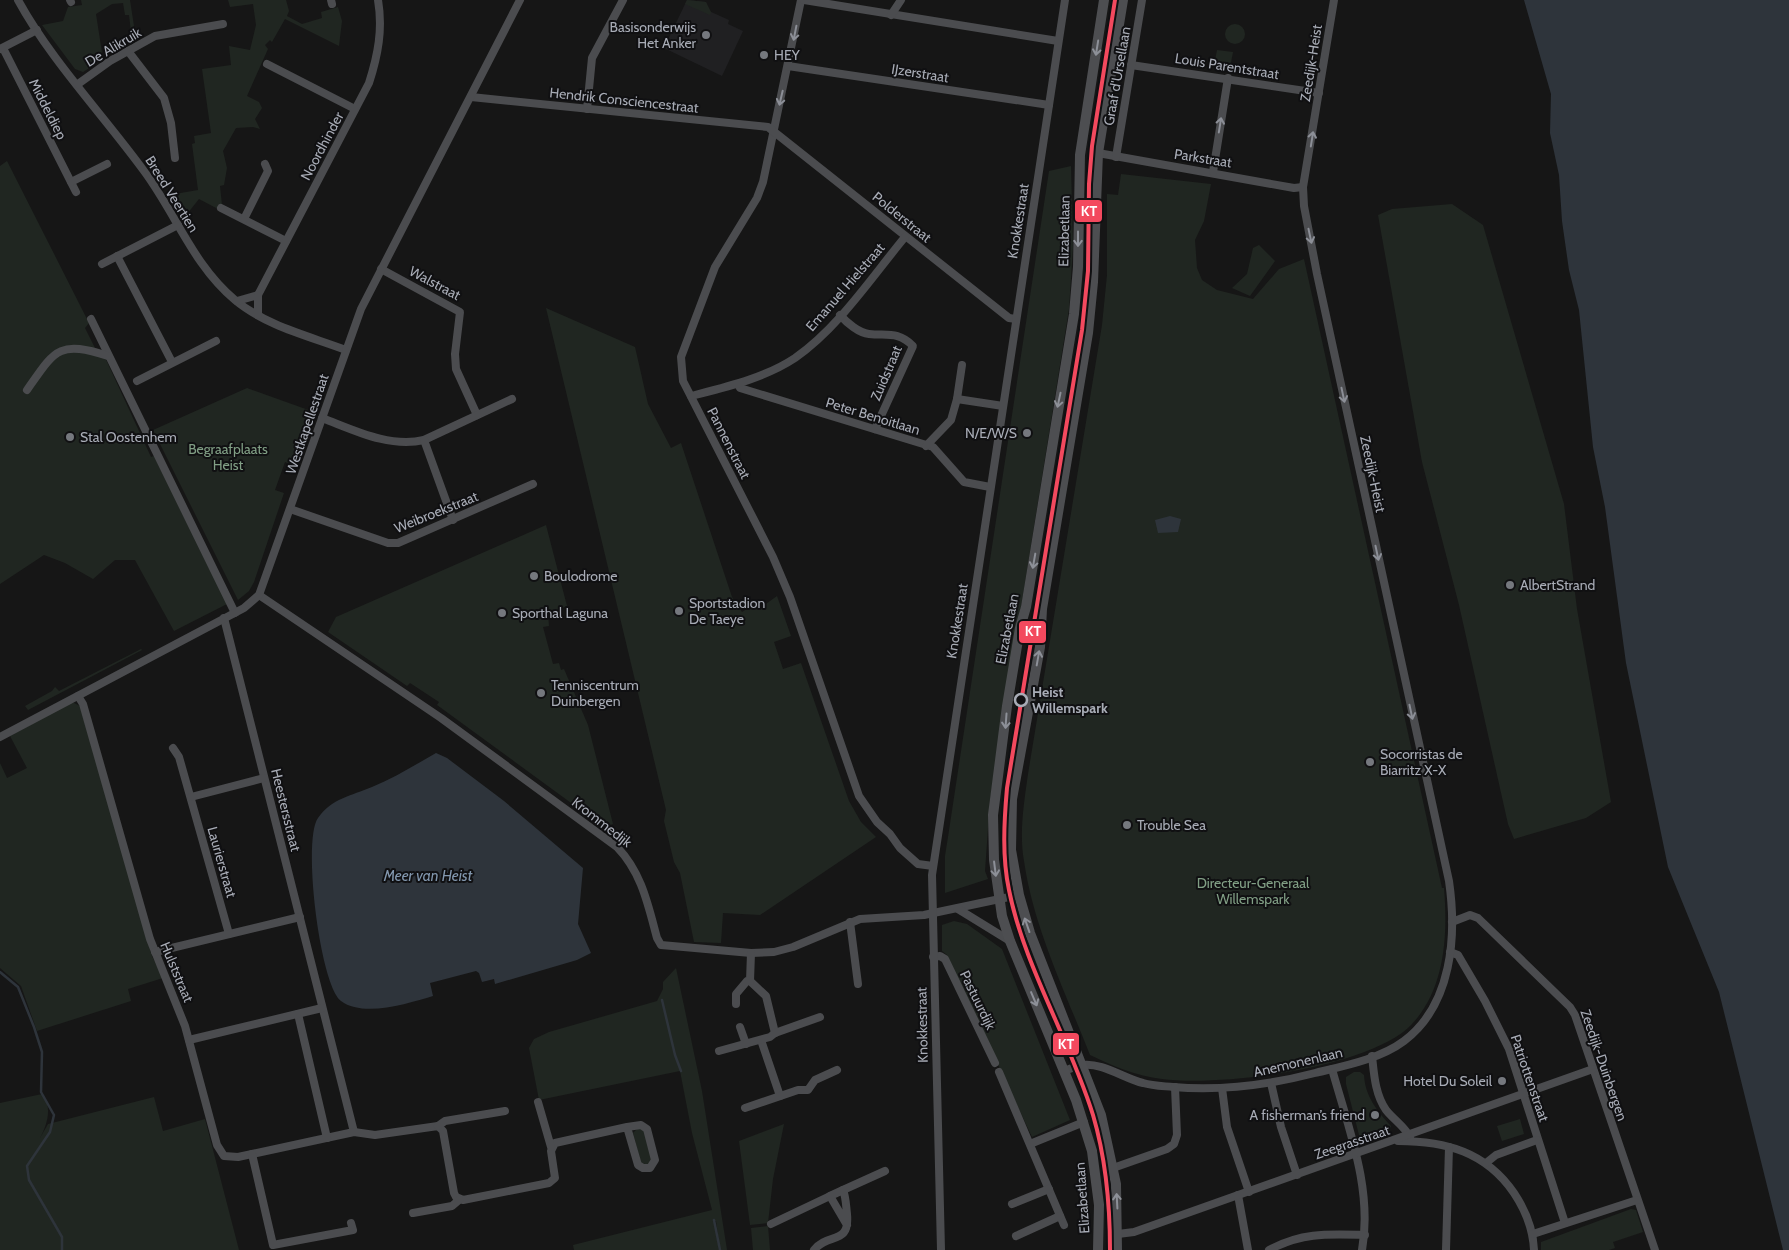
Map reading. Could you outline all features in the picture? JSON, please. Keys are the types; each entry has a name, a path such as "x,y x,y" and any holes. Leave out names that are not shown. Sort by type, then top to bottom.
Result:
{"main road":[{"name":"Elizabetlaan","path":"1098,1250 1097,1174 1084,1122 1010,941 999,900 993,849 995,797 1016,652 1026,607 1072,328 1078,267 1080,155 1104,0"},
{"path":"1117,1250 1118,1234 1113,1168 1101,1115 1030,933 1019,896 1011,850 1012,799 1040,647 1042,609 1088,333 1093,282 1098,153 1123,0"}],"street":[{"name":"Breed Veertien","path":"18,0 37,30 144,170 208,273 237,301 258,315 282,327 346,350"},
{"name":"Noordhinder","path":"258,315 258,295 369,83 379,48 381,26 378,0"},
{"name":"Westkapellestraat","path":"259,595 361,309 520,0"},
{"path":"587,108 592,58 623,0"},
{"path":"803,0 1058,41"},
{"name":"Pannenstraat","path":"803,0 757,198 715,267 681,357 683,382 777,565 790,597 859,796 866,809 900,848 918,864 933,866"},
{"path":"891,15 901,0"},
{"name":"Knokkestraat","path":"941,1250 932,913 933,866 1065,0"},
{"name":"Graaf d'Ursellaan","path":"1116,157 1142,0"},
{"name":"Zeedijk-Heist","path":"1332,0 1303,188 1304,206 1317,274 1449,882 1452,918 1450,952"},
{"name":"De Alikruik","path":"78,84 128,51 161,35 222,24"},
{"name":"Middeldiep","path":"37,30 1,48 76,192"},
{"path":"128,51 164,98 171,123 175,158"},
{"path":"267,64 355,109"},
{"name":"Louis Parentstraat","path":"1131,65 1319,93"},
{"name":"IJzerstraat","path":"788,66 1049,105"},
{"path":"1213,172 1228,78"},
{"name":"Hendrik Consciencestraat","path":"471,96 761,125 774,129"},
{"name":"Polderstraat","path":"774,129 1009,318 1016,319"},
{"name":"Parkstraat","path":"1098,153 1213,172 1294,188 1303,188"},
{"path":"71,182 107,164"},
{"path":"244,219 268,171 265,164"},
{"path":"221,208 286,241"},
{"path":"102,264 178,225"},
{"name":"Emanuel Hielstraat","path":"691,396 738,384 794,358 819,338 840,316 905,236"},
{"path":"117,256 172,362"},
{"name":"Walstraat","path":"381,269 460,312 455,354 456,369 477,415"},
{"path":"237,301 258,295"},
{"name":"Zuidstraat","path":"840,316 861,332 869,334 892,333 912,346 875,429"},
{"path":"91,319 235,613"},
{"path":"137,381 216,341"},
{"path":"27,390 48,361 65,349 88,350 108,356"},
{"path":"926,446 951,420 957,399 962,365"},
{"name":"Peter Benoitlaan","path":"738,384 740,388 926,446 936,451 964,482 990,487"},
{"path":"322,418 388,440 412,443 424,440 512,399"},
{"path":"957,399 1002,406"},
{"path":"424,440 453,520"},
{"name":"Weibroekstraat","path":"290,509 388,543 408,540 534,484"},
{"path":"0,737 235,613 249,605 259,595"},
{"name":"Krommedijk","path":"259,595 441,718 616,847 630,861 640,879 657,938 661,945 751,953 774,952 793,947 850,922 871,917 932,913 1019,896"},
{"name":"Heestersstraat","path":"224,618 354,1132"},
{"name":"Hulststraat","path":"78,696 83,704 155,952 177,1001 220,1152 230,1157 327,1138"},
{"name":"Laurierstraat","path":"173,748 180,757 229,934"},
{"path":"191,797 264,778"},
{"path":"958,909 1010,941"},
{"name":"Zeedijk-Duinbergen","path":"1452,918 1470,915 1478,918 1570,1007 1575,1015 1655,1250"},
{"path":"155,952 300,917"},
{"path":"850,922 858,984"},
{"name":"Anemonenlaan","path":"1082,1065 1092,1066 1143,1083 1175,1088 1222,1088 1270,1083 1332,1069 1372,1056 1403,1041 1424,1020 1440,992 1448,970 1450,952"},
{"name":"Patriottenstraat","path":"1450,952 1458,955 1485,1001 1509,1048 1522,1094 1565,1223"},
{"path":"751,953 750,981 766,996 775,1033"},
{"name":"Pastuurdijk","path":"933,957 945,959 995,1063"},
{"path":"736,1004 736,994 750,981"},
{"path":"189,1040 322,1008"},
{"path":"298,1014 327,1138 354,1132 375,1135 438,1126 445,1121 504,1111"},
{"path":"719,1052 761,1040 820,1017"},
{"path":"740,1027 746,1044"},
{"path":"761,1040 780,1096"},
{"path":"1372,1056 1375,1085 1386,1110 1411,1138 1467,1152 1486,1163 1504,1179 1523,1207 1533,1234 1534,1250"},
{"path":"1064,1071 1082,1065"},
{"path":"1332,1069 1363,1184 1365,1234 1362,1250"},
{"name":"Zeegrasstraat","path":"1118,1234 1134,1232 1355,1153 1394,1141 1411,1138 1522,1094 1593,1069"},
{"path":"808,1090 816,1080 837,1070"},
{"path":"999,1072 1064,1225"},
{"path":"1270,1083 1281,1127 1297,1175"},
{"path":"1113,1168 1167,1149 1174,1144 1177,1135 1175,1088"},
{"path":"1222,1088 1226,1127 1249,1192"},
{"path":"746,1108 798,1090 808,1090"},
{"path":"808,1090 812,1098"},
{"path":"413,1214 452,1206 459,1200 549,1183 555,1178 556,1174 551,1147 538,1102"},
{"path":"1030,1144 1084,1122"},
{"path":"551,1147 559,1141 627,1127 641,1125 647,1129 655,1160 650,1168 643,1168 638,1165 627,1127"},
{"path":"438,1126 443,1131 454,1193 459,1200"},
{"path":"1486,1163 1496,1155 1537,1140"},
{"path":"1446,1250 1449,1147"},
{"path":"252,1154 273,1247 353,1230 352,1223"},
{"path":"771,1224 885,1171"},
{"path":"1012,1204 1049,1189"},
{"path":"814,1250 819,1245 843,1235 847,1230 843,1190"},
{"path":"1238,1195 1248,1250"},
{"path":"830,1196 847,1225"},
{"path":"1533,1234 1637,1200"},
{"path":"1016,1236 1060,1216"},
{"path":"1269,1250 1279,1245 1319,1234 1365,1234"}],"shaded area":[{"name":"Basisonderwijs Het Anker","path":"687,0 706,2 709,11 729,20 728,24 743,31 722,76 664,48"}],"green space":[{"path":"81,0 130,0 136,39 132,40 129,15 125,15 123,3 112,4 96,14 103,59 83,72 75,69 42,25 63,21 68,7 82,5"},
{"path":"228,0 286,0 289,11 287,16 302,24 322,18 321,12 338,7 342,21 339,46 285,19 272,42 270,40 265,45 268,49 247,96 259,102 262,108 255,119 260,129 253,127 236,128 223,151 227,168 224,185 220,186 222,205 218,209 199,199 183,219 169,195 198,190 192,144 195,143 194,136 211,133 202,69 231,65 229,46 250,50 256,25 253,4 230,7"},
{"path":"687,0 706,2 711,12 710,15 685,4"},
{"path":"1235,24 1242,27 1245,34 1242,41 1235,44 1228,41 1225,34 1228,27"},
{"path":"1217,50 1233,52 1230,68 1214,66"},
{"path":"7,161 89,323 85,328 95,348 102,351 151,457 154,456 227,604 174,631 135,560 115,560 93,579 65,563 44,555 0,584 0,166"},
{"path":"1071,166 1073,247 1069,309 990,800 985,871 988,879 945,893 945,856 1049,171"},
{"name":"Directeur-Generaal Willemspark","path":"1121,174 1211,184 1204,221 1195,240 1197,268 1202,280 1217,290 1253,299 1279,269 1304,259 1442,888 1444,888 1444,942 1438,978 1423,1010 1412,1024 1392,1039 1364,1052 1330,1063 1293,1071 1220,1080 1188,1081 1162,1079 1143,1076 1125,1070 1090,1055 1051,960 1035,911 1024,861 1022,840 1023,818 1028,774 1102,325 1107,275 1107,194 1118,195"},
{"path":"1452,204 1483,225 1564,504 1577,609 1611,802 1586,818 1514,839 1508,824 1459,605 1422,462 1378,215 1392,209"},
{"path":"1259,245 1275,261 1250,296 1232,288 1247,274 1253,248"},
{"name":"Sportstadion De Taeye","path":"546,308 635,347 648,404 671,448 681,443 732,597 742,612 755,604 759,609 777,596 791,636 774,642 783,669 801,663 849,801 861,822 876,837 760,915 723,913 721,943 694,942 680,873 674,862 664,821 666,810"},
{"name":"Begraafplaats Heist","path":"247,388 314,412 294,465 285,462 275,490 284,493 254,582 249,591 238,600 153,430"},
{"name":"Tenniscentrum Duinbergen","path":"546,525 567,606 548,614 549,626 543,627 553,664 559,663 561,670 564,669 588,725 613,824 604,827 437,705 439,702 410,683 407,686 328,632 336,617"},
{"path":"141,649 28,710 25,706 52,691 55,687 59,691"},
{"path":"72,702 80,706 152,956 163,978 128,989 131,1001 37,1031 21,986 0,968 0,763 7,778 27,768 10,736"},
{"path":"954,921 967,924 1002,949 1070,1120 1032,1137 947,955 942,951 942,925"},
{"path":"676,968 702,1091 727,1250 720,1250 716,1221 714,1221 719,1250 574,1250 573,1245 712,1210 692,1133 680,1071 539,1100 529,1048 534,1039 549,1032 657,1001 663,989 663,982"},
{"path":"1354,1072 1360,1072 1364,1075 1369,1096 1381,1115 1391,1126 1390,1131 1364,1141 1359,1135 1346,1084 1346,1077"},
{"path":"42,1094 47,1105 48,1116 40,1138 48,1124 154,1097 163,1131 205,1119 239,1250 0,1250 0,1103"},
{"path":"1520,1119 1524,1134 1502,1141 1497,1126"},
{"path":"784,1124 773,1179 768,1223 750,1225 739,1141"},
{"path":"638,1128 644,1130 652,1160 648,1165 641,1163 633,1133"},
{"path":"1631,1209 1636,1210 1643,1232 1613,1242 1615,1248 1609,1250 1541,1250 1541,1242"},
{"path":"768,1226 770,1250 753,1250 751,1228"}],"water":[{"path":"1524,0 1789,0 1789,1250 1783,1250 1719,992 1668,867 1626,663 1605,507 1593,447 1579,310 1569,270 1562,221 1559,175 1550,133 1551,94"},
{"path":"1170,516 1181,519 1178,532 1158,533 1155,520"},
{"name":"Meer van Heist","path":"436,753 447,758 504,801 583,868 578,924 591,953 577,960 495,984 494,979 482,982 479,973 476,971 430,983 433,996 387,1008 374,1009 351,1006 341,1001 333,989 320,942 312,854 314,832 318,818 329,806 342,798 388,780"}],"waterway":[{"path":"0,972 18,987 42,1052 41,1092 54,1115 50,1132 27,1166 29,1180 62,1237 62,1250"},
{"path":"662,1000 675,1055 681,1071"},
{"path":"714,1220 720,1250"}],"transit line":[{"name":"KT","path":"1110,1250 1106,1182 1101,1148 1093,1115 1072,1059 1025,947 1009,890 1005,865 1004,839 1007,788 1082,330 1088,271 1089,184 1092,146 1115,0"}],"place":[{"name":"Basisonderwijs Het Anker","path":"706,35"},
{"name":"HEY","path":"764,55"},
{"name":"N/E/W/S","path":"1027,433"},
{"name":"Stal Oostenhem","path":"70,437"},
{"name":"Boulodrome","path":"534,576"},
{"name":"AlbertStrand","path":"1510,585"},
{"name":"Sportstadion De Taeye","path":"679,611"},
{"name":"Sporthal Laguna","path":"502,613"},
{"name":"Tenniscentrum Duinbergen","path":"541,693"},
{"name":"Heist Willemspark","path":"1021,700"},
{"name":"Socorristas de Biarritz X-X","path":"1370,762"},
{"name":"Trouble Sea","path":"1127,825"},
{"name":"Hotel Du Soleil","path":"1502,1081"},
{"name":"A fisherman’s friend","path":"1375,1115"}]}
